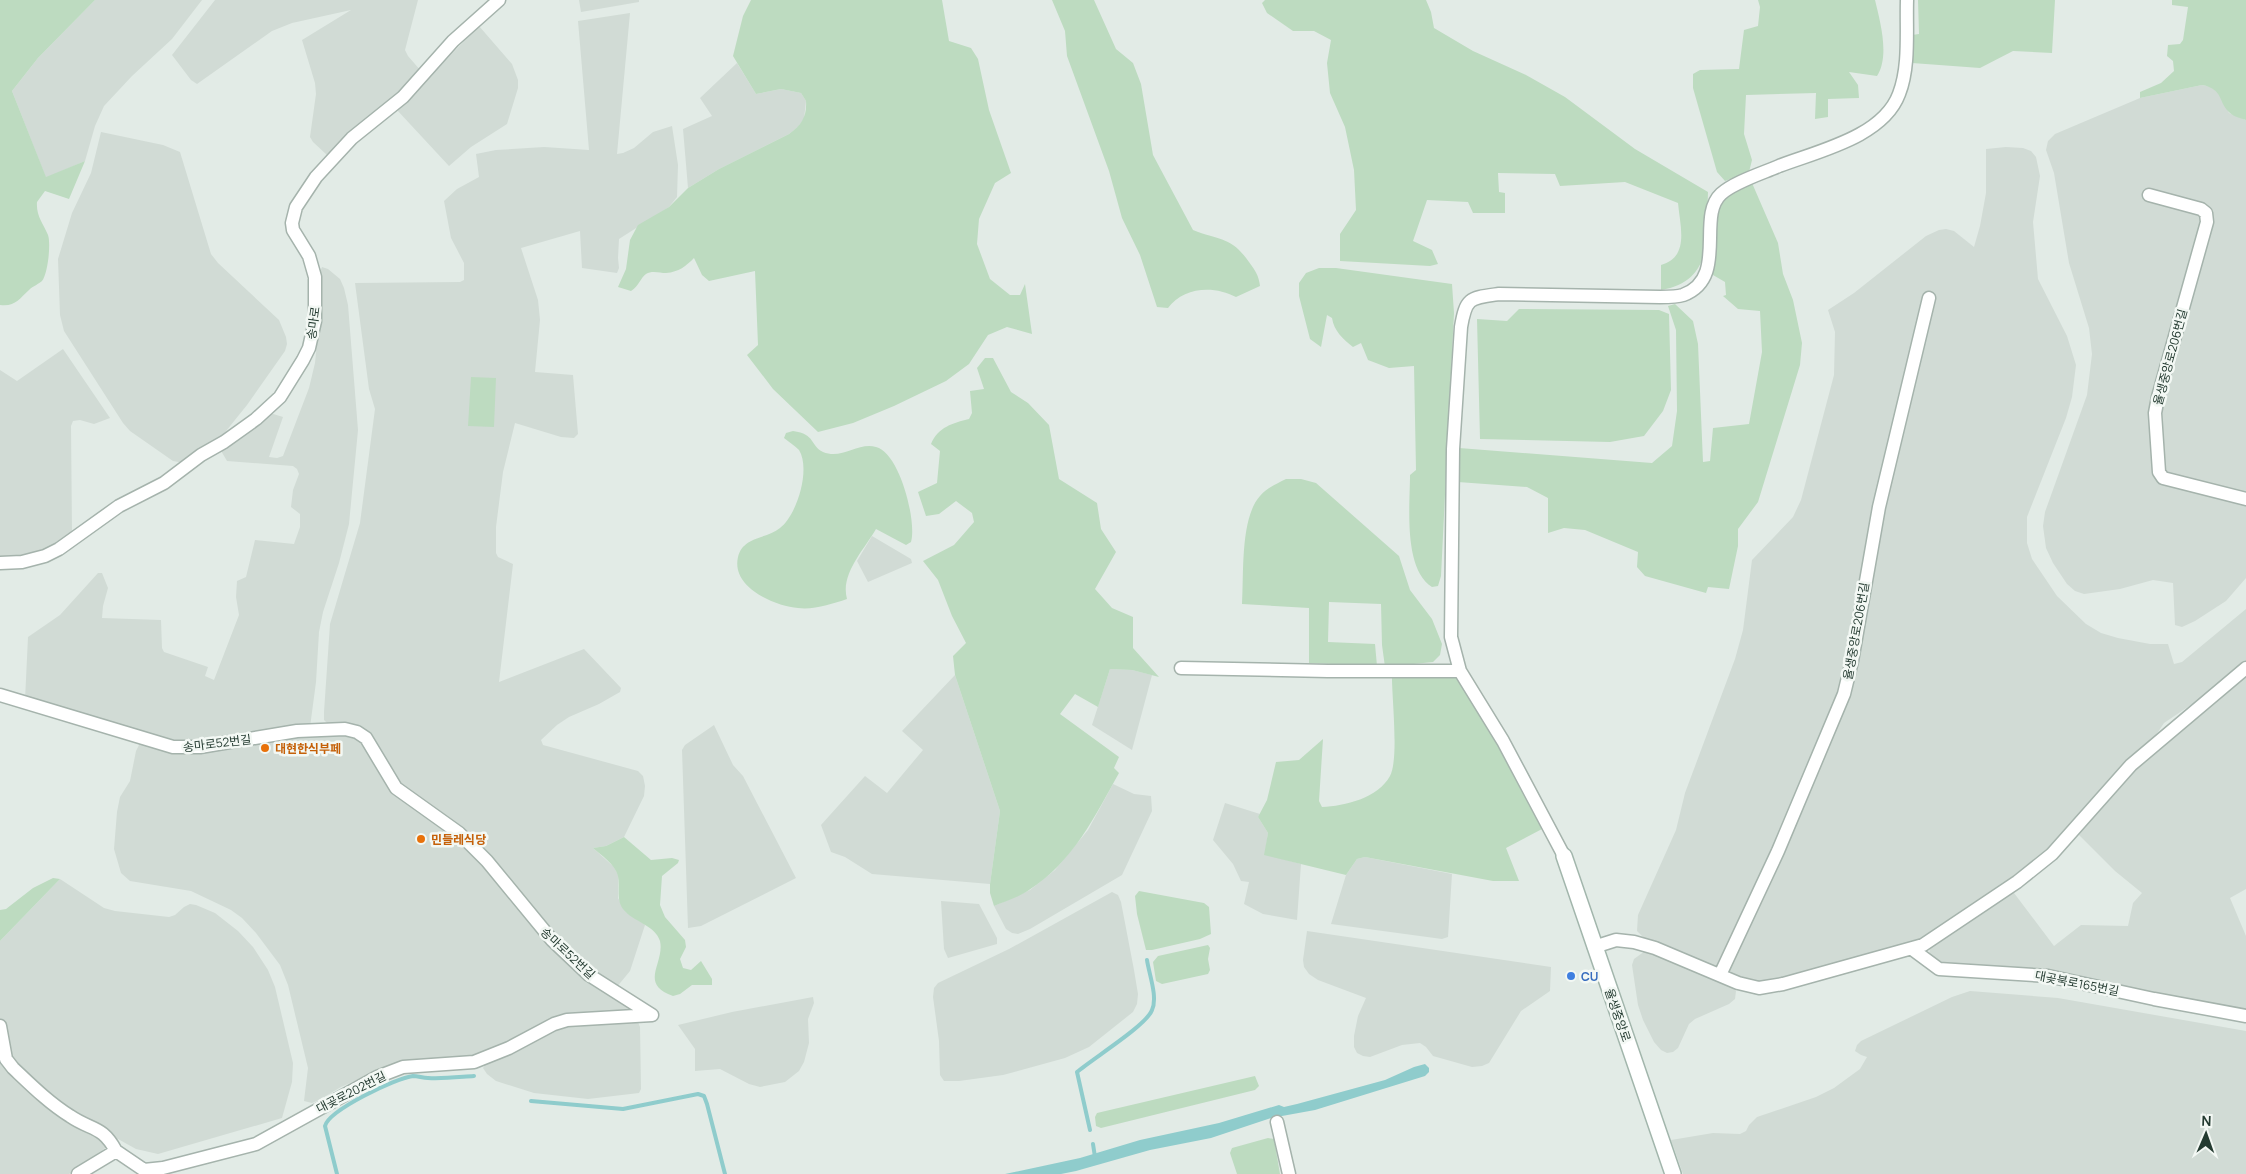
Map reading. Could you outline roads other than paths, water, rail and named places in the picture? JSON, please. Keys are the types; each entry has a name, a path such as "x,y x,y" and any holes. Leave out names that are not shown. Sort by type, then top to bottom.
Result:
{"street":[{"name":"송마로","path":"0,563 22,562 45,556 59,549 119,506 164,483 201,455 224,442 256,419 280,397 309,348 315,321 315,277 309,256 293,230 292,223 296,207 316,177 352,138 403,97 453,41 499,0"},
{"path":"1564,856 1503,741 1460,672 1451,637 1452,478 1461,327 1464,307 1475,298 1499,294 1660,297 1683,295 1697,285 1709,268 1713,210 1720,195 1759,174 1866,131 1885,118 1899,94 1901,86 1906,59 1907,0"},
{"name":"율생중앙로206번길","path":"2148,195 2201,209 2206,213 2207,222 2158,397 2155,413 2159,472 2164,478 2246,499"},
{"name":"율생중앙로206번길","path":"1720,975 1778,851 1844,694 1852,661 1879,507 1929,298"},
{"path":"1181,668 1460,672"},
{"path":"1594,947 1616,940 1634,942 1655,948 1748,986 1770,987 1912,949 1933,939 2017,882 2052,854 2131,765 2246,668"},
{"name":"송마로52번길","path":"0,695 151,741 185,748 297,732 345,729 356,732 366,738 396,788 459,833 487,861 552,940 589,975 652,1015"},
{"name":"율생중앙로","path":"1564,856 1673,1174"},
{"name":"대곶북로165번길","path":"1912,949 1939,969 2048,976 2154,999 2246,1016"},
{"name":"대곶로202번길","path":"0,1026 6,1059 12,1068 70,1116 100,1130 108,1138 116,1151 144,1170 163,1168 256,1144 377,1077 403,1067 474,1062 509,1048 554,1024 567,1020 652,1015"},
{"path":"1277,1122 1288,1174"},
{"path":"78,1174 116,1151"}],"water":[{"path":"1425,1064 1429,1068 1429,1072 1425,1076 1315,1110 1271,1118 1211,1138 1150,1150 1061,1174 1005,1174 1080,1158 1140,1140 1219,1123 1279,1105 1284,1107 1297,1104 1385,1080"}],"waterway":[{"path":"1090,1130 1077,1072 1130,1033 1152,1010 1154,992 1147,960"},
{"path":"337,1174 325,1126 329,1119 338,1112 379,1088 405,1078 413,1076 426,1078 474,1076"},
{"path":"531,1101 623,1109 698,1094 704,1096 725,1174"},
{"path":"1093,1144 1095,1157"}],"place":[{"name":"대현한식부페","path":"265,748"},
{"name":"민들레식당","path":"421,839"},
{"name":"CU","path":"1571,976"}]}
